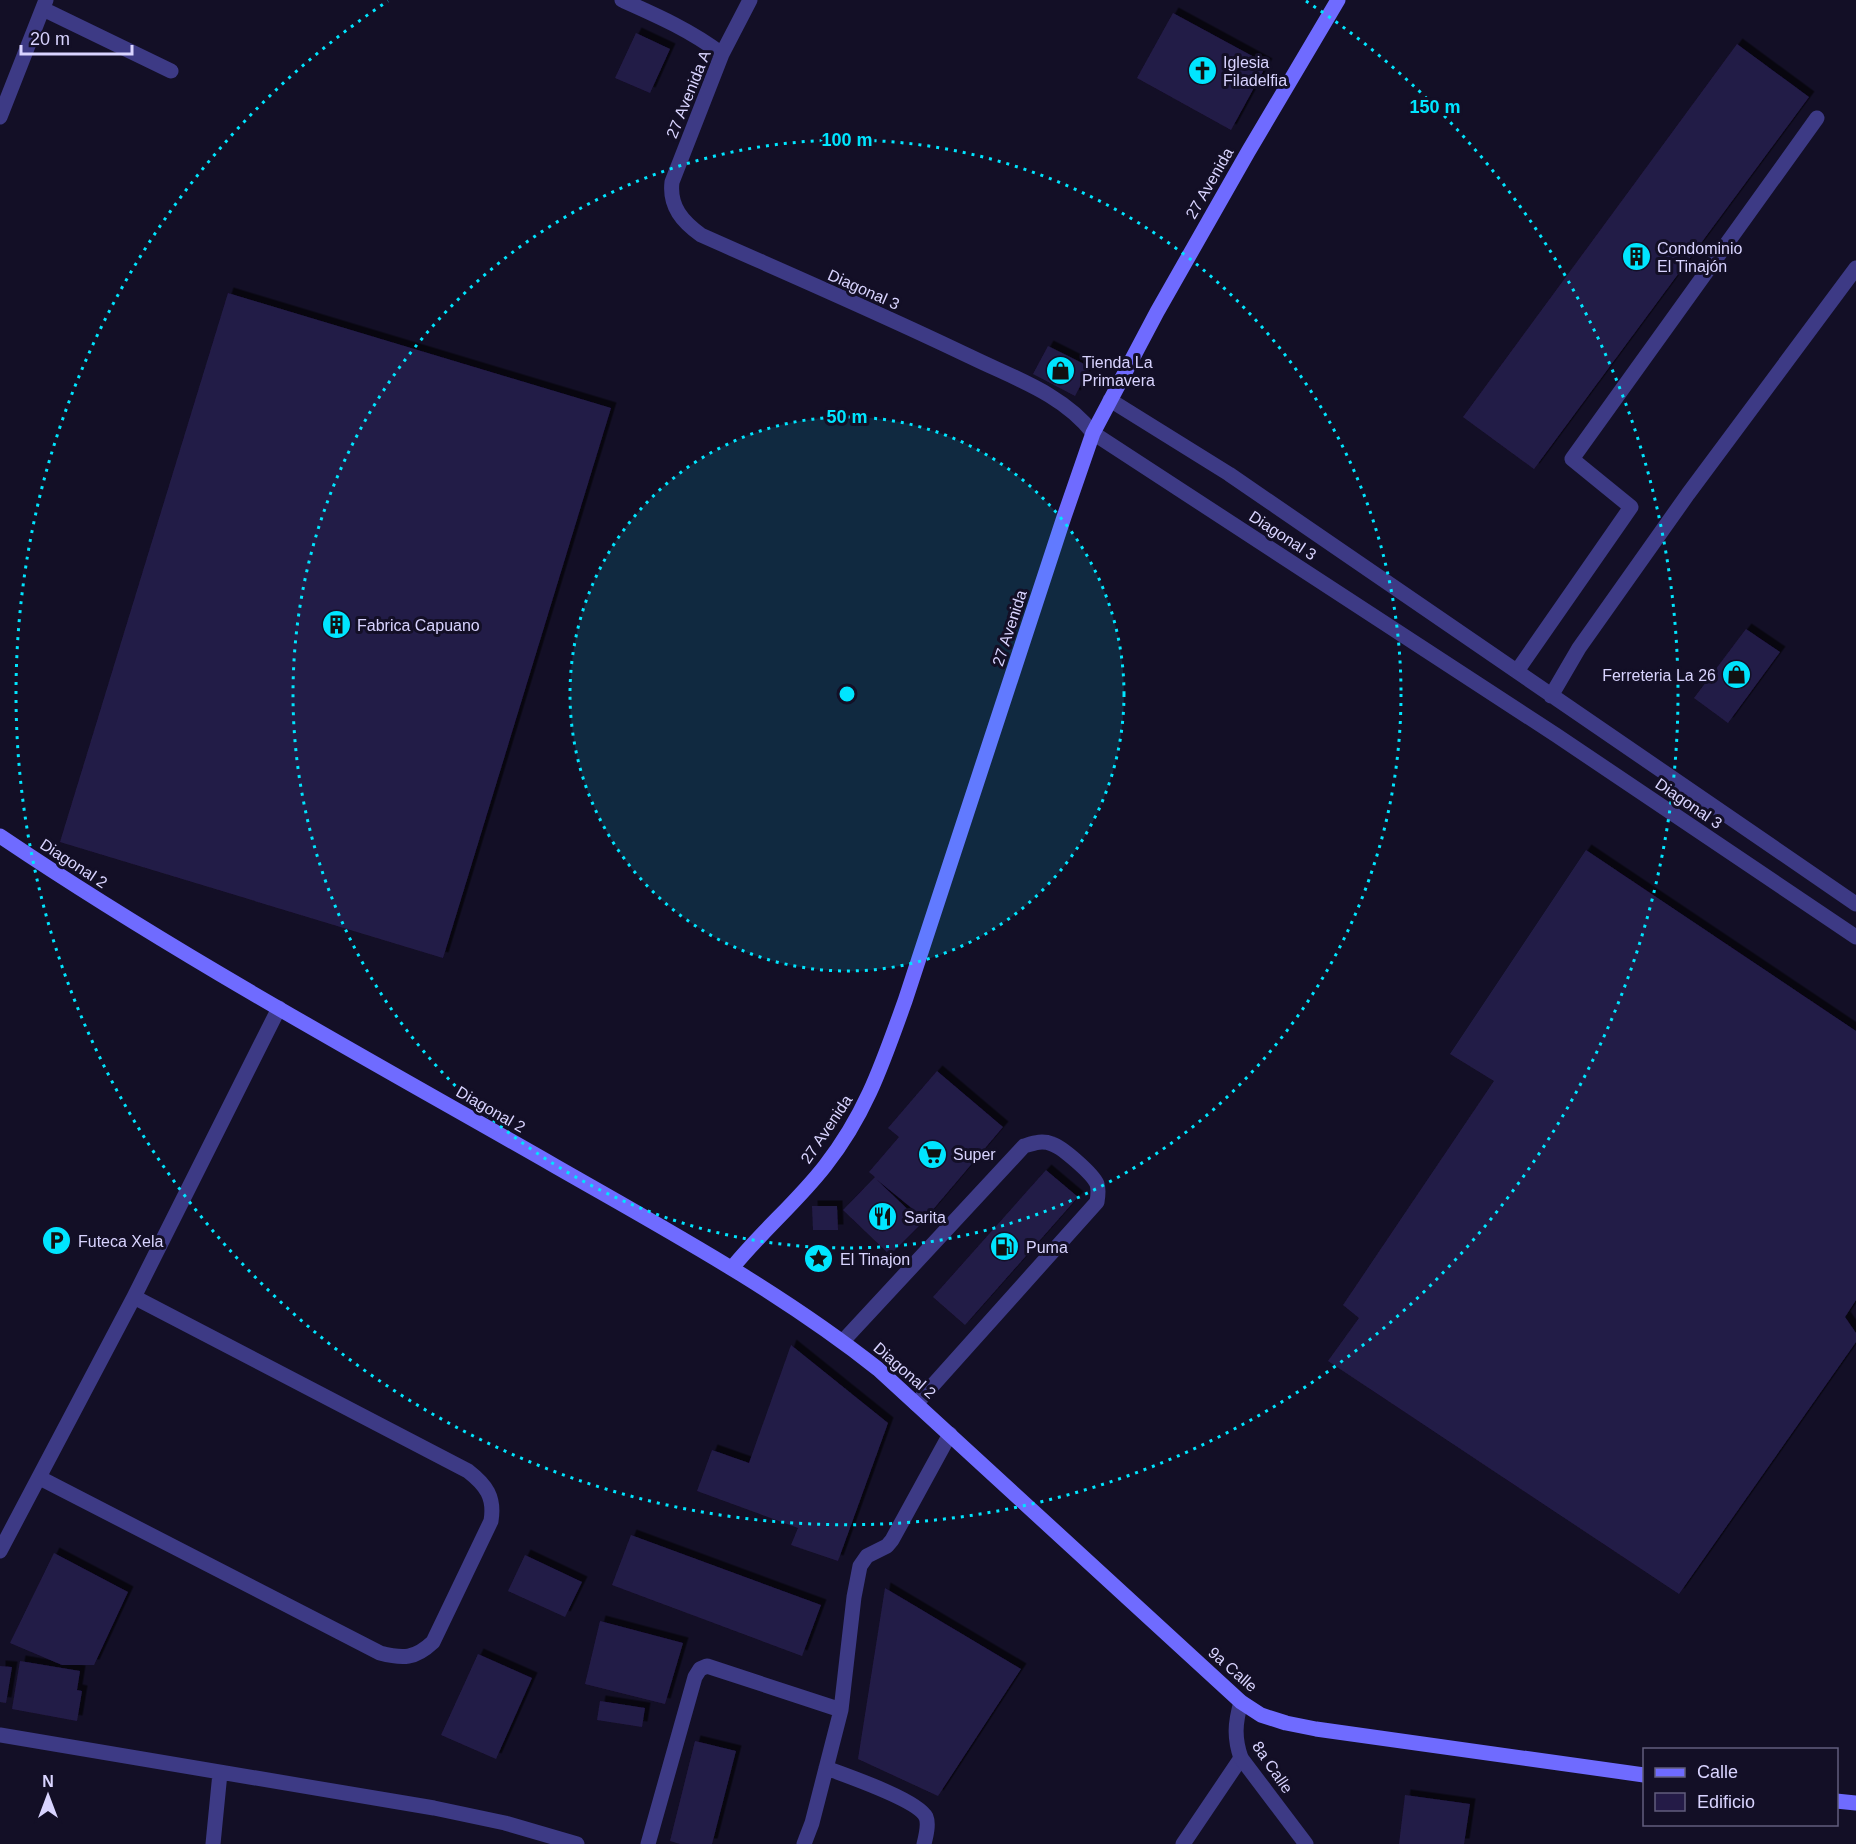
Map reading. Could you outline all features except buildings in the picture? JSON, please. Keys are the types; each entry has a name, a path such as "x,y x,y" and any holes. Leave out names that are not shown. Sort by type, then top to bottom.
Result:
{"main road":[{"name":"27 Avenida","path":"732,1268 826,1165 867,1101 905,1001 1093,433 1168,292 1338,0"},
{"name":"Diagonal 2","path":"0,836 188,956 732,1268 843,1341 878,1369 950,1434"},
{"name":"9a Calle","path":"950,1434 1241,1702 1261,1715 1296,1725 1643,1775"},
{"path":"1838,1801 1856,1803"}],"street":[{"path":"622,0 698,36 722,54"},
{"name":"27 Avenida A","path":"674,204 671,193 672,182 722,54 750,0"},
{"path":"0,117 44,4 171,71"},
{"path":"1517,671 1631,507 1572,459 1817,118"},
{"name":"Diagonal 3","path":"674,204 687,225 701,235 940,342 1066,405 1093,433 1556,735 1856,937"},
{"path":"1551,696 1586,638 1688,494 1856,268"},
{"name":"Diagonal 3","path":"1110,400 1229,474 1856,904"},
{"path":"0,1551 134,1297 279,1008"},
{"path":"843,1341 1024,1146 1038,1142 1051,1143 1060,1148 1094,1178 1099,1194 1097,1202 916,1404"},
{"path":"40,1478 380,1653 395,1657 411,1656 423,1651 433,1642 491,1521 493,1511 490,1496 483,1483 468,1471 134,1297"},
{"path":"804,1844 812,1823 841,1710 854,1597 860,1566 867,1556 887,1546 892,1540 950,1434"},
{"path":"648,1844 695,1677 700,1669 707,1666 841,1710"},
{"name":"8a Calle","path":"1241,1702 1235,1720 1235,1741 1241,1758 1306,1844"},
{"path":"0,1735 434,1808 504,1823 577,1844"},
{"path":"1183,1844 1241,1758"},
{"path":"826,1768 876,1787 920,1809 927,1818 924,1844"},
{"path":"213,1844 220,1773"}],"place":[{"name":"Iglesia Filadelfia","path":"1202,71"},
{"name":"Condominio El Tinajón","path":"1636,257"},
{"name":"Tienda La Primavera","path":"1061,371"},
{"name":"Fabrica Capuano","path":"336,625"},
{"name":"Ferreteria La 26","path":"1737,675"},
{"name":"Super","path":"932,1154"},
{"name":"Sarita","path":"883,1217"},
{"name":"Futeca Xela","path":"57,1241"},
{"name":"Puma","path":"1005,1247"},
{"name":"El Tinajon","path":"819,1259"}]}
